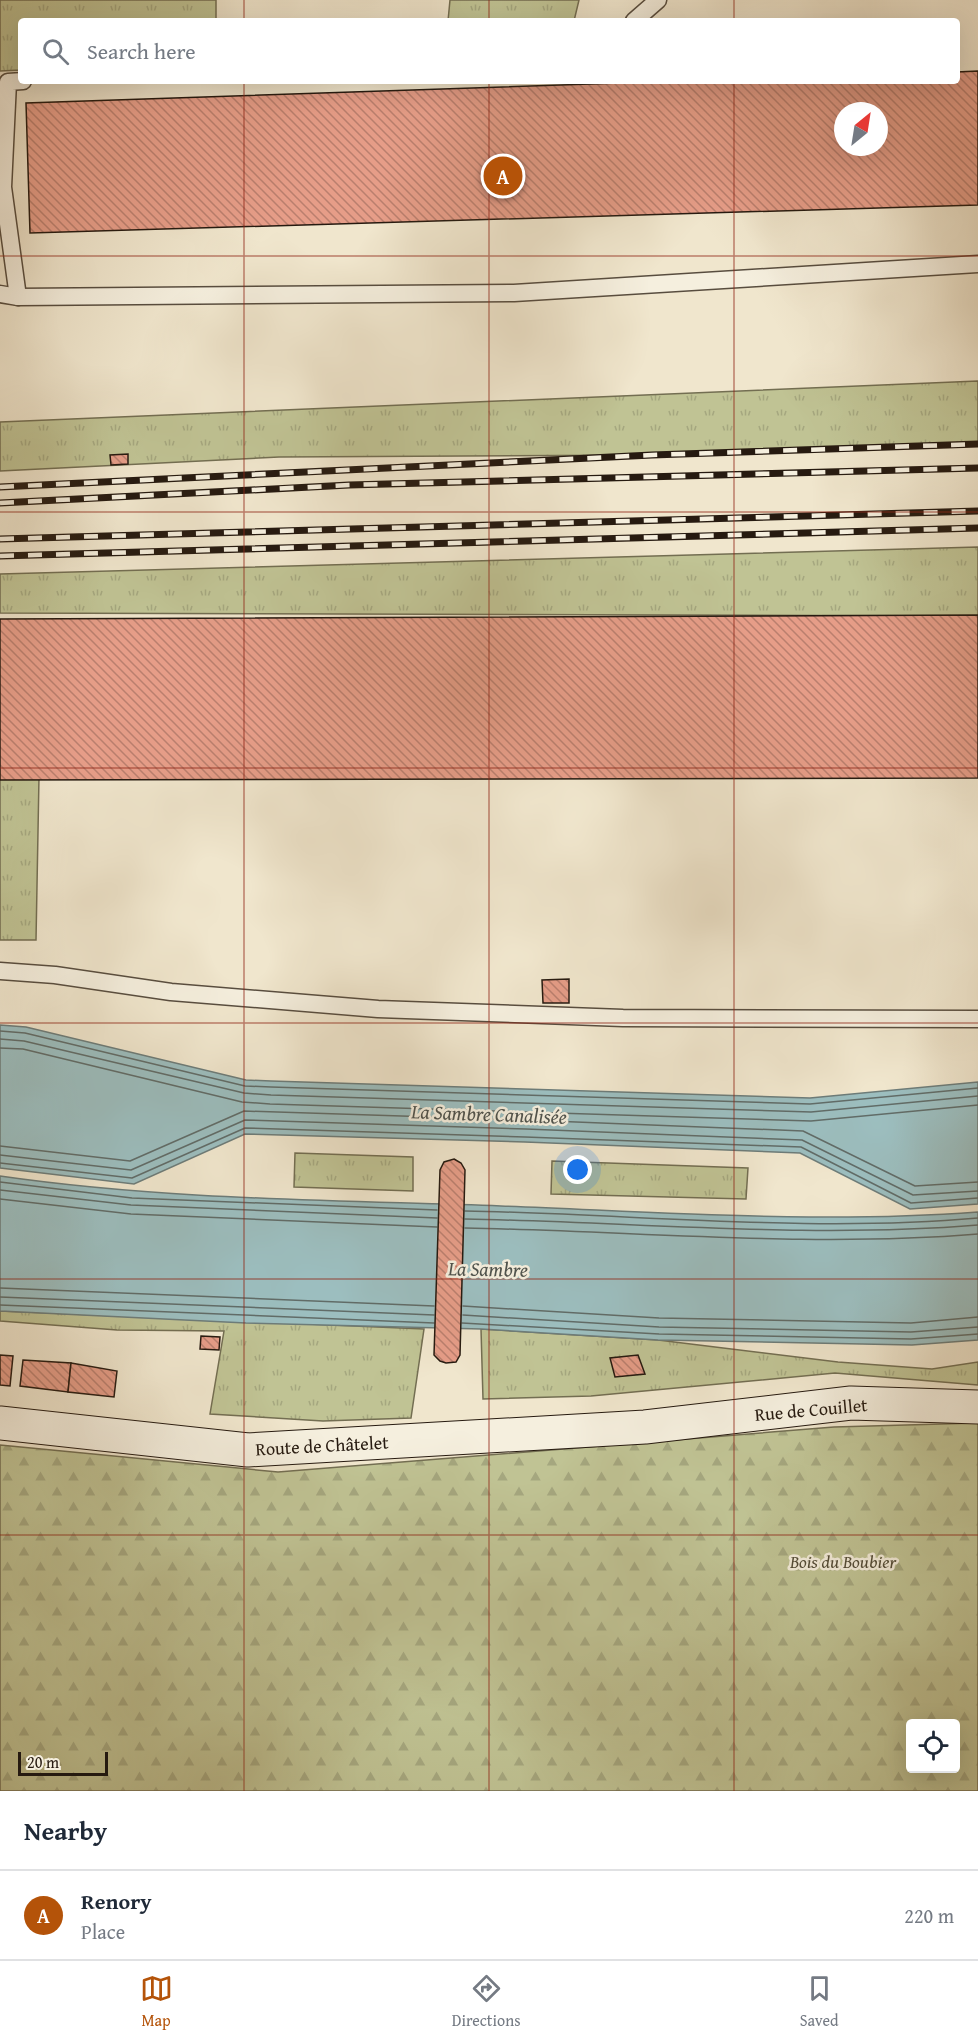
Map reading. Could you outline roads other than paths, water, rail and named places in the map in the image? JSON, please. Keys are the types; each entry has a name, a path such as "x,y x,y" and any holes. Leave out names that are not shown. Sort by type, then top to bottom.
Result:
{"main road":[{"name":"Rue de Couillet","path":"645,1427 851,1403 978,1407"},
{"name":"Route de Châtelet","path":"0,1423 248,1450 645,1427"}],"lane":[{"path":"637,18 658,0"},
{"path":"18,81 8,82 3,187 18,297"},
{"path":"0,294 18,297 514,292 978,264"},
{"path":"0,970 55,975 209,996 401,1010 623,1018 978,1019"}],"water":[{"name":"La Sambre Canalisée","path":"0,1025 26,1027 246,1080 810,1098 978,1082 978,1204 910,1209 800,1153 525,1142 245,1134 134,1184 0,1168"},
{"name":"La Sambre","path":"0,1176 62,1184 187,1194 680,1214 859,1217 978,1212 978,1340 912,1345 658,1340 481,1329 246,1323 0,1311"}],"railway":[{"path":"0,487 652,455 978,444"},
{"path":"0,503 349,485 978,468"},
{"path":"0,539 978,511"},
{"path":"0,556 978,528"}],"place":[{"name":"Renory","path":"503,176"}],"park label":[{"name":"Bois du Boubier","path":"843,1562"}]}
